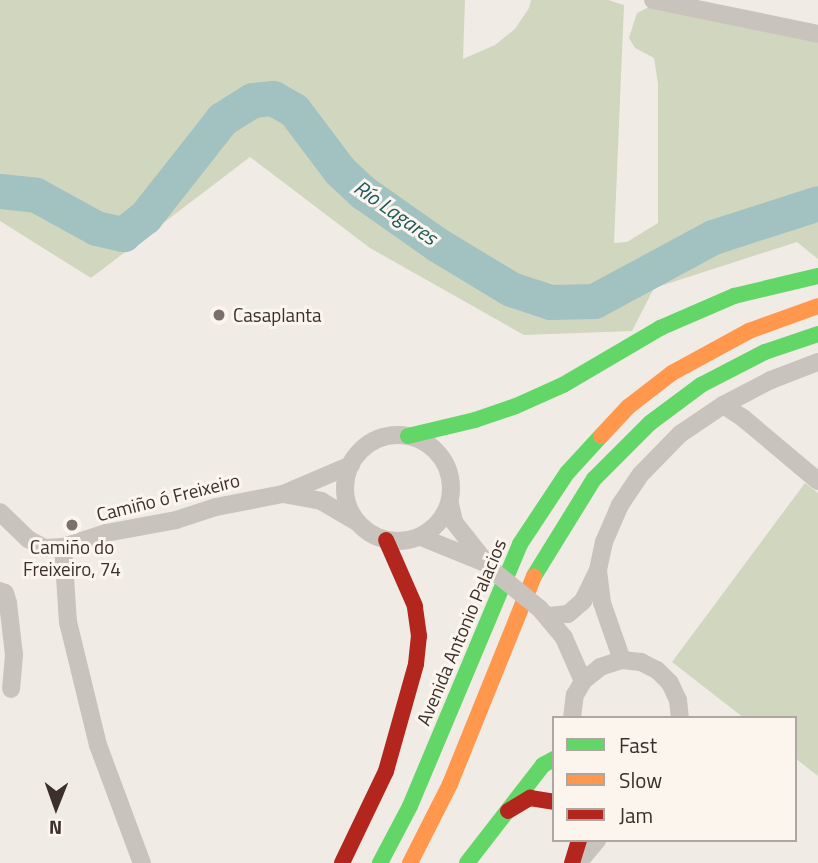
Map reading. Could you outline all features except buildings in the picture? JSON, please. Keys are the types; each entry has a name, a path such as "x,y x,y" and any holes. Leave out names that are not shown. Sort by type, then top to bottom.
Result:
{"main road":[{"path":"408,436 475,420 516,406 563,385 660,328 734,296 818,276"},
{"name":"Avenida Antonio Palacios","path":"380,863 410,806 491,607 520,544 567,473 628,407 673,373 749,331 818,306"},
{"path":"410,863 450,784 514,620 541,561 594,479 650,423 701,385 765,352 818,334"},
{"path":"342,863 386,771 416,664 419,636 415,606 404,575 386,540"},
{"path":"467,863 543,765 552,760"},
{"path":"507,812 530,799 552,802"},
{"path":"575,863 579,842"}],"street":[{"path":"653,0 818,34"},
{"path":"544,612 568,614 583,601 598,570 604,542 620,505 640,474 680,433 723,405 771,380 818,362"},
{"path":"723,405 743,418 818,481"},
{"path":"450,504 439,524 421,537 403,541 386,540 370,533 357,522 348,504 345,484 351,465 372,442 386,437 408,436 429,444 444,461 452,482 450,504 454,522 487,565 544,612 564,638 583,681"},
{"name":"Camiño ó Freixeiro","path":"63,547 106,533 176,520 225,504 283,494 351,465"},
{"name":"Camiño ó Freixeiro","path":"283,494 321,501 357,522"},
{"path":"2,517 28,539 44,548 63,547 68,621 98,745 142,863"},
{"path":"421,537 487,565"},
{"path":"598,570 602,603 622,660"},
{"path":"0,591 5,593 8,603 14,655 10,689"},
{"path":"572,716 575,695 583,681 600,667 622,660 640,662 657,670 670,683 678,700 680,716"},
{"path":"575,863 590,842"},
{"path":"575,863 595,842"}],"green space":[{"path":"0,0 465,0 463,59 495,45 515,29 529,8 531,0 608,0 624,5 614,243 627,242 658,223 658,84 654,58 635,48 629,38 637,13 651,6 818,41 818,259 797,242 654,288 632,331 524,335 370,248 250,157 91,278 0,221"},
{"path":"805,483 818,493 818,776 797,760 797,716 741,716 672,662"}],"waterway":[{"name":"Río Lagares","path":"0,191 36,195 96,228 123,234 145,217 222,119 253,100 273,98 294,110 340,171 364,193 438,245 511,289 550,302 594,301 713,237 818,203"}],"traffic: fast":[{"path":"408,436 475,420 516,406 563,385 660,328 734,296 818,276"},
{"path":"534,576 594,479 650,423 701,385 765,352 818,334"},
{"path":"380,863 410,806 520,544 567,473 601,436"},
{"path":"467,863 543,765 552,760"}],"traffic: slow":[{"path":"601,436 628,407 672,373 749,331 818,306"},
{"path":"410,863 450,784 534,576"}],"traffic: jam":[{"path":"342,863 386,771 416,664 419,636 415,606 386,540"},
{"path":"508,811 530,798 552,802"},
{"path":"572,863 578,842"}],"place":[{"name":"Casaplanta","path":"219,315"},
{"name":"Camiño do Freixeiro, 74","path":"72,525"}]}
